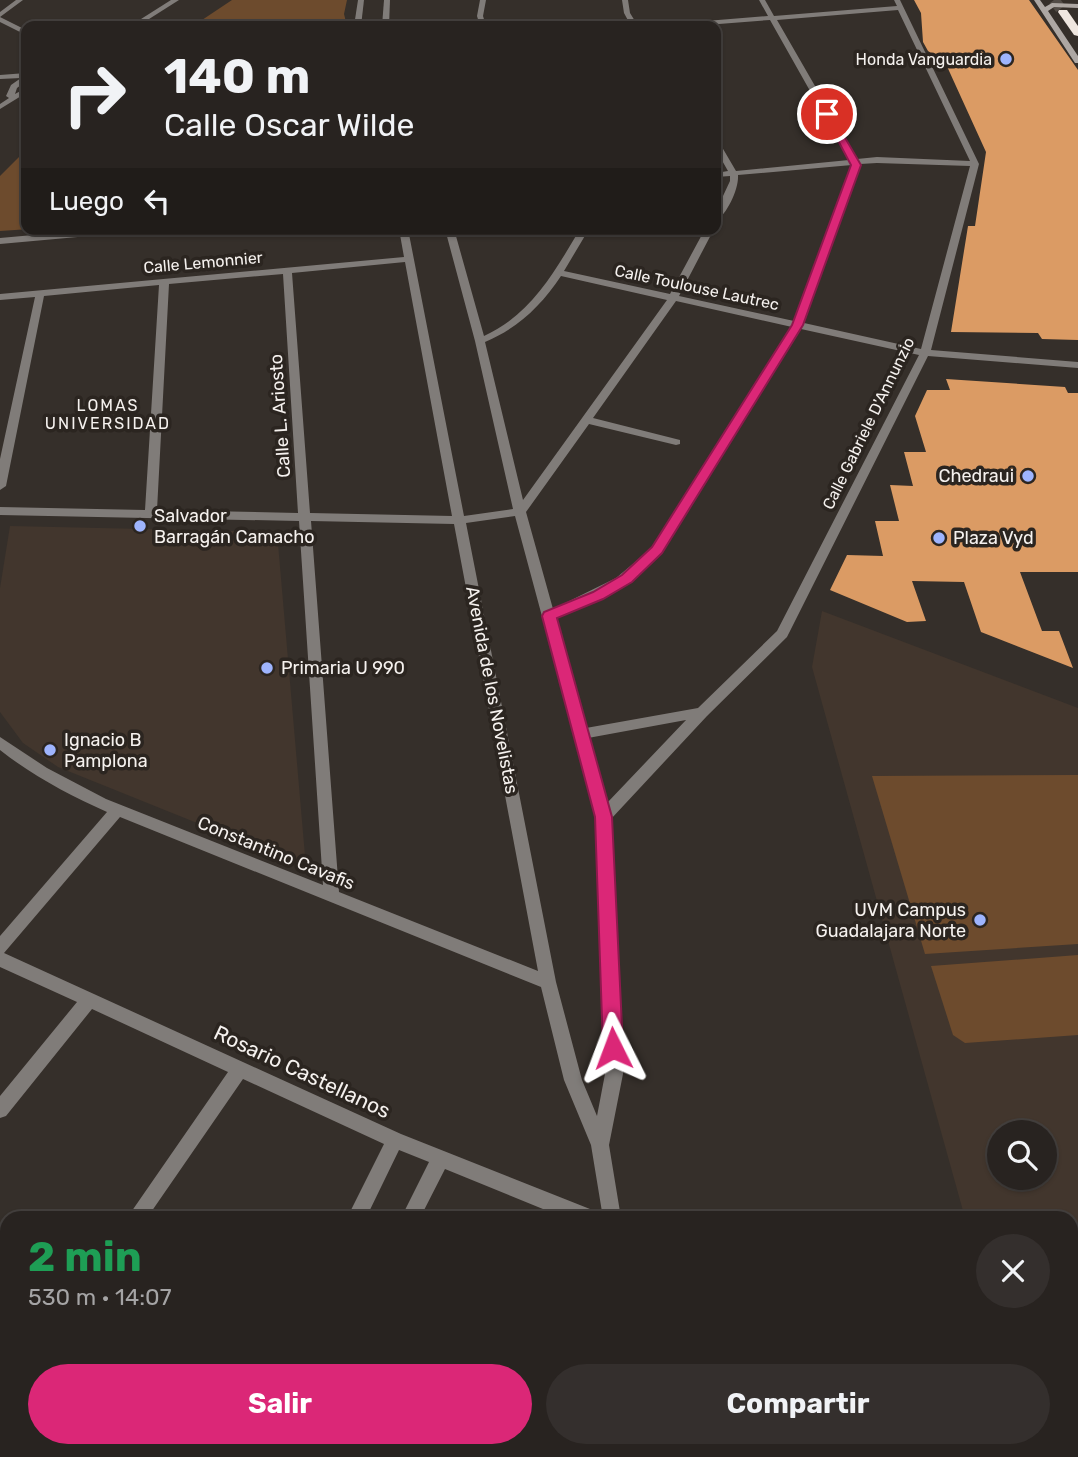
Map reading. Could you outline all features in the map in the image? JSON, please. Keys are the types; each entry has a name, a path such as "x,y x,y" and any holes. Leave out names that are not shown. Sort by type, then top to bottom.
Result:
{"highway":[{"path":"1063,12 1078,33"}],"street":[{"path":"20,0 0,17 21,30"},
{"path":"142,21 176,0"},
{"path":"359,21 361,0"},
{"path":"386,21 387,0"},
{"path":"482,21 483,0"},
{"path":"625,0 627,13 632,21"},
{"path":"549,616 598,596 627,579 657,550 798,325 856,165 762,0"},
{"path":"1037,0 1078,61"},
{"path":"1048,0 1077,9"},
{"path":"721,22 899,4 975,164 906,160 854,162 721,174"},
{"path":"1044,11 1052,5 1077,9"},
{"path":"0,76 21,76"},
{"path":"0,107 21,81"},
{"path":"4,100 21,92"},
{"path":"721,152 735,173 736,181 721,209"},
{"name":"Calle Gabriele D'Annunzio","path":"603,817 702,712 782,634 925,353 975,164"},
{"path":"0,241 71,235"},
{"name":"Avenida de los Novelistas","path":"404,235 548,982 573,1080 600,1145 611,1211"},
{"name":"Avenida de los Novelistas","path":"451,235 480,341 520,512 603,817 614,1074 600,1145"},
{"path":"480,341 499,335 517,322 547,292 581,235"},
{"path":"0,511 459,520 520,512 673,298 707,235"},
{"path":"0,255 19,240"},
{"name":"Calle Lemonnier","path":"0,298 408,259"},
{"name":"Calle L. Ariosto","path":"287,270 331,895"},
{"name":"Calle Toulouse Lautrec","path":"559,273 925,353 1078,365"},
{"path":"151,514 163,282"},
{"path":"0,485 40,294"},
{"path":"586,420 676,442"},
{"path":"581,734 702,712"},
{"name":"Constantino Cavafis","path":"0,742 27,765 54,781 117,810 548,982"},
{"path":"0,948 117,810"},
{"name":"Rosario Castellanos","path":"0,959 440,1160 570,1211"},
{"path":"0,1110 89,1000"},
{"path":"141,1211 240,1069"},
{"path":"360,1211 395,1140"},
{"path":"414,1211 440,1160"}],"shaded area":[{"path":"232,0 347,0 344,14 346,21 200,21"},
{"path":"21,155 21,230 0,231 0,176"},
{"path":"10,526 277,532 306,867 58,767 23,743 0,712 0,588"},
{"name":"UVM Campus Guadalajara Norte","path":"822,611 1078,708 1078,1211 963,1211 812,667"},
{"path":"1078,775 1078,944 925,954 872,776"},
{"path":"1078,955 1078,1035 965,1043 953,1035 931,966"}],"building":[{"path":"914,0 1029,0 1078,70 1078,340 1042,339 1038,333 951,332 968,226 975,226 986,152 945,62 928,51 923,42 921,13"},
{"path":"946,379 1065,387 1068,393 1078,393 1078,572 1020,572 1042,631 1059,631 1073,668 981,632 964,582 912,581 926,621 907,622 830,590 847,555 883,556 875,521 899,521 890,485 913,486 904,452 926,452 915,416 927,390 950,390"}],"tunnel":[{"path":"1054,0 1063,12"}],"place":[{"name":"Honda Vanguardia","path":"1006,59"},
{"name":"Chedraui","path":"1028,476"},
{"name":"Salvador Barragán Camacho","path":"140,526"},
{"name":"Plaza Vyd","path":"939,538"},
{"name":"Primaria U 990","path":"267,668"},
{"name":"Ignacio B Pamplona","path":"50,750"},
{"name":"UVM Campus Guadalajara Norte","path":"980,920"}],"district":[{"name":"LOMAS UNIVERSIDAD","path":"108,414"}],"route":[{"path":"613,1048 603,817 549,616 598,596 627,579 657,550 798,325 856,165 827,114"}]}
